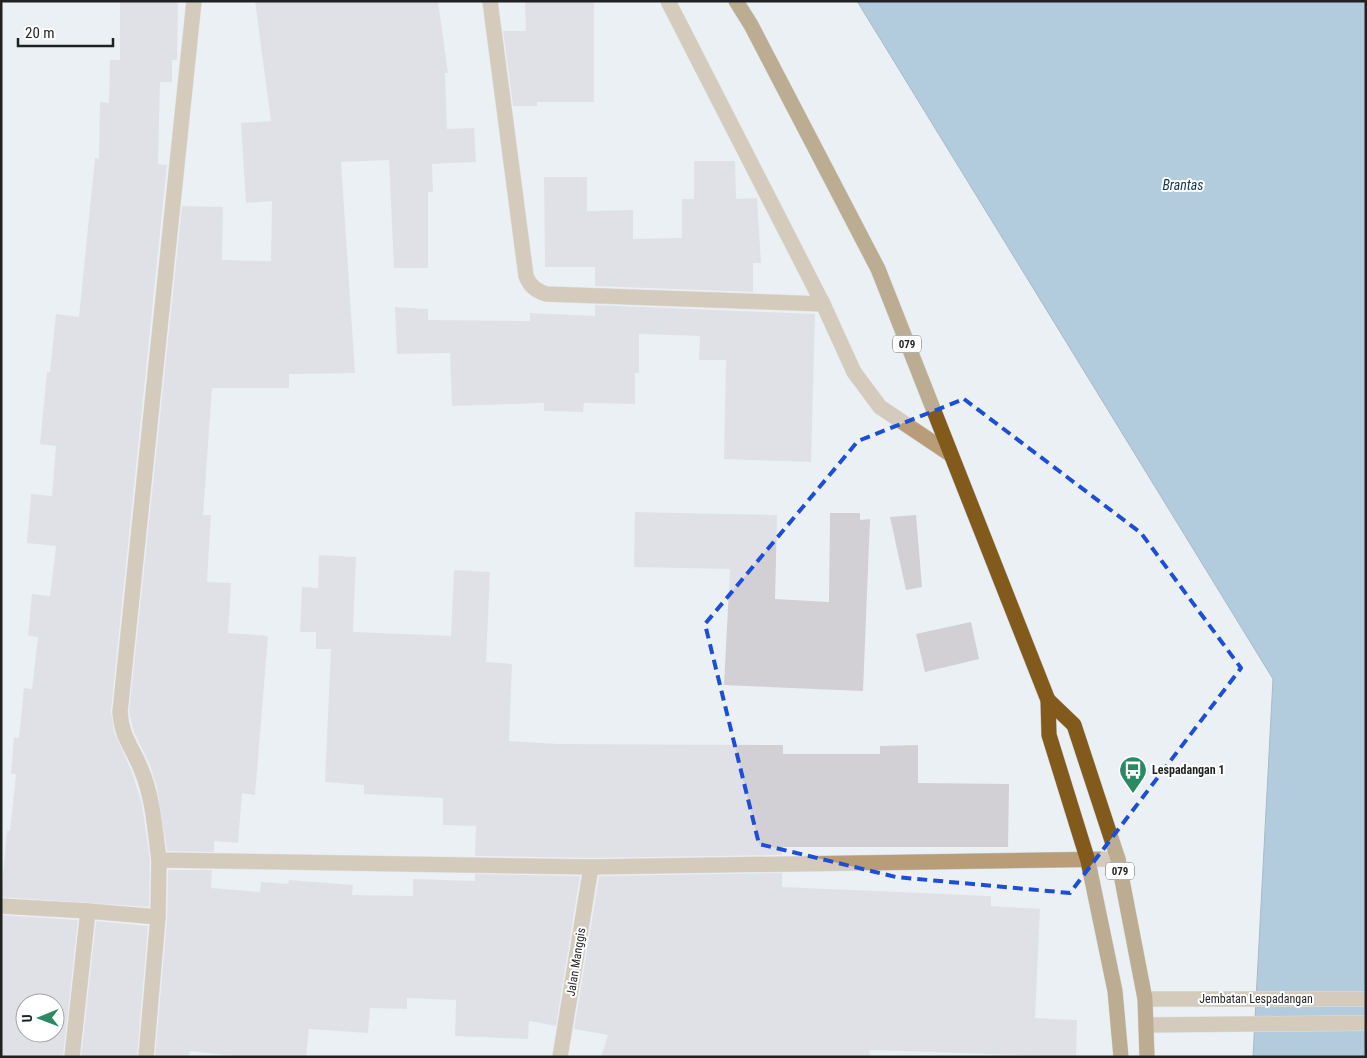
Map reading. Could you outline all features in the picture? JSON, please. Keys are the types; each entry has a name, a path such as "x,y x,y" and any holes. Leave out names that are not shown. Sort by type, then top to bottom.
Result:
{"main road":[{"name":"079","path":"736,1 878,270 1048,700 1049,735 1088,861 1115,992 1121,1057"},
{"name":"079","path":"1048,700 1074,725 1118,859 1145,999 1148,1057"}],"street":[{"path":"146,1057 158,917 159,860 148,788 141,769 126,742 120,712 194,1"},
{"path":"490,1 526,276 529,284 536,290 546,294 823,304"},
{"path":"668,1 823,304 854,372 880,407 950,454"},
{"path":"159,860 591,867 1088,861 1118,859"},
{"name":"Jalan Manggis","path":"560,1057 591,867"},
{"path":"1,906 158,917"},
{"path":"72,1057 88,911"},
{"name":"Jembatan Lespadangan","path":"1145,999 1366,999"},
{"name":"Jembatan Lespadangan","path":"1147,1025 1366,1023"}],"highlighted area":[{"path":"964,399 1141,533 1241,668 1070,893 896,877 759,844 705,624 858,441"}],"water":[{"name":"Brantas","path":"857,1 1366,1 1366,1057 1253,1057 1273,679"}],"building":[{"path":"120,1 178,1 177,60 172,60 172,82 160,82 158,164 167,165 111,711 114,732 132,772 142,804 150,860 149,907 1,897 7,831 10,831 16,774 11,774 14,737 19,738 24,688 32,689 38,637 28,636 32,594 50,596 56,546 27,543 31,494 52,496 56,446 40,444 47,372 50,372 56,314 79,317 95,158 99,159 100,102 109,103 110,60 120,60"},
{"path":"255,1 438,1 448,73 445,73 447,129 474,128 476,162 432,164 433,192 428,192 428,268 394,268 389,160 341,162 355,373 289,374 289,388 212,388 203,515 211,515 207,582 231,583 228,633 268,636 255,795 242,793 238,843 214,841 214,852 167,851 157,788 150,765 134,732 129,712 182,206 223,207 222,260 271,261 272,201 246,203 241,123 271,121"},
{"path":"525,1 594,1 594,102 537,102 537,106 513,106 503,31 526,31"},
{"path":"694,161 735,161 736,199 757,198 761,263 753,263 753,292 595,286 595,267 545,267 544,177 587,177 587,211 633,210 633,239 682,238 682,199 694,199"},
{"path":"595,305 815,314 811,462 724,459 726,360 699,360 700,336 639,334 639,373 635,373 635,404 584,403 583,412 544,411 544,403 452,406 450,353 397,354 395,307 428,309 428,320 530,321 530,313 595,316"},
{"path":"635,512 777,515 775,599 829,602 830,513 860,513 860,520 870,519 863,691 724,685 730,569 634,567"},
{"path":"916,515 922,587 906,590 890,517"},
{"path":"319,555 356,557 353,632 451,636 454,570 490,572 486,662 512,664 509,741 558,744 783,745 783,754 880,754 880,746 918,745 918,783 1009,784 1008,847 782,847 782,855 591,858 475,856 476,826 443,825 443,798 364,794 364,785 325,782 331,649 316,649 316,632 300,632 302,587 318,588"},
{"path":"971,622 979,659 925,672 916,634"},
{"path":"168,870 212,870 211,888 260,892 261,882 288,884 289,880 353,885 352,895 413,896 413,879 475,881 475,874 580,876 556,1026 529,1021 528,1039 455,1036 456,1000 407,998 407,1009 370,1008 368,1033 309,1029 306,1057 243,1057 190,1051 189,1057 155,1057 167,918"},
{"path":"782,873 782,887 991,896 991,906 1040,909 1035,1018 1077,1020 1076,1057 870,1050 869,1057 601,1057 608,1035 574,1029 599,876"},
{"path":"1,915 78,920 65,1039 65,993 15,993 15,1043 65,1043 63,1057 1,1057"},
{"path":"96,921 148,926 137,1057 81,1057"}],"place":[{"name":"Lespadangan 1","path":"1133,794"}]}
